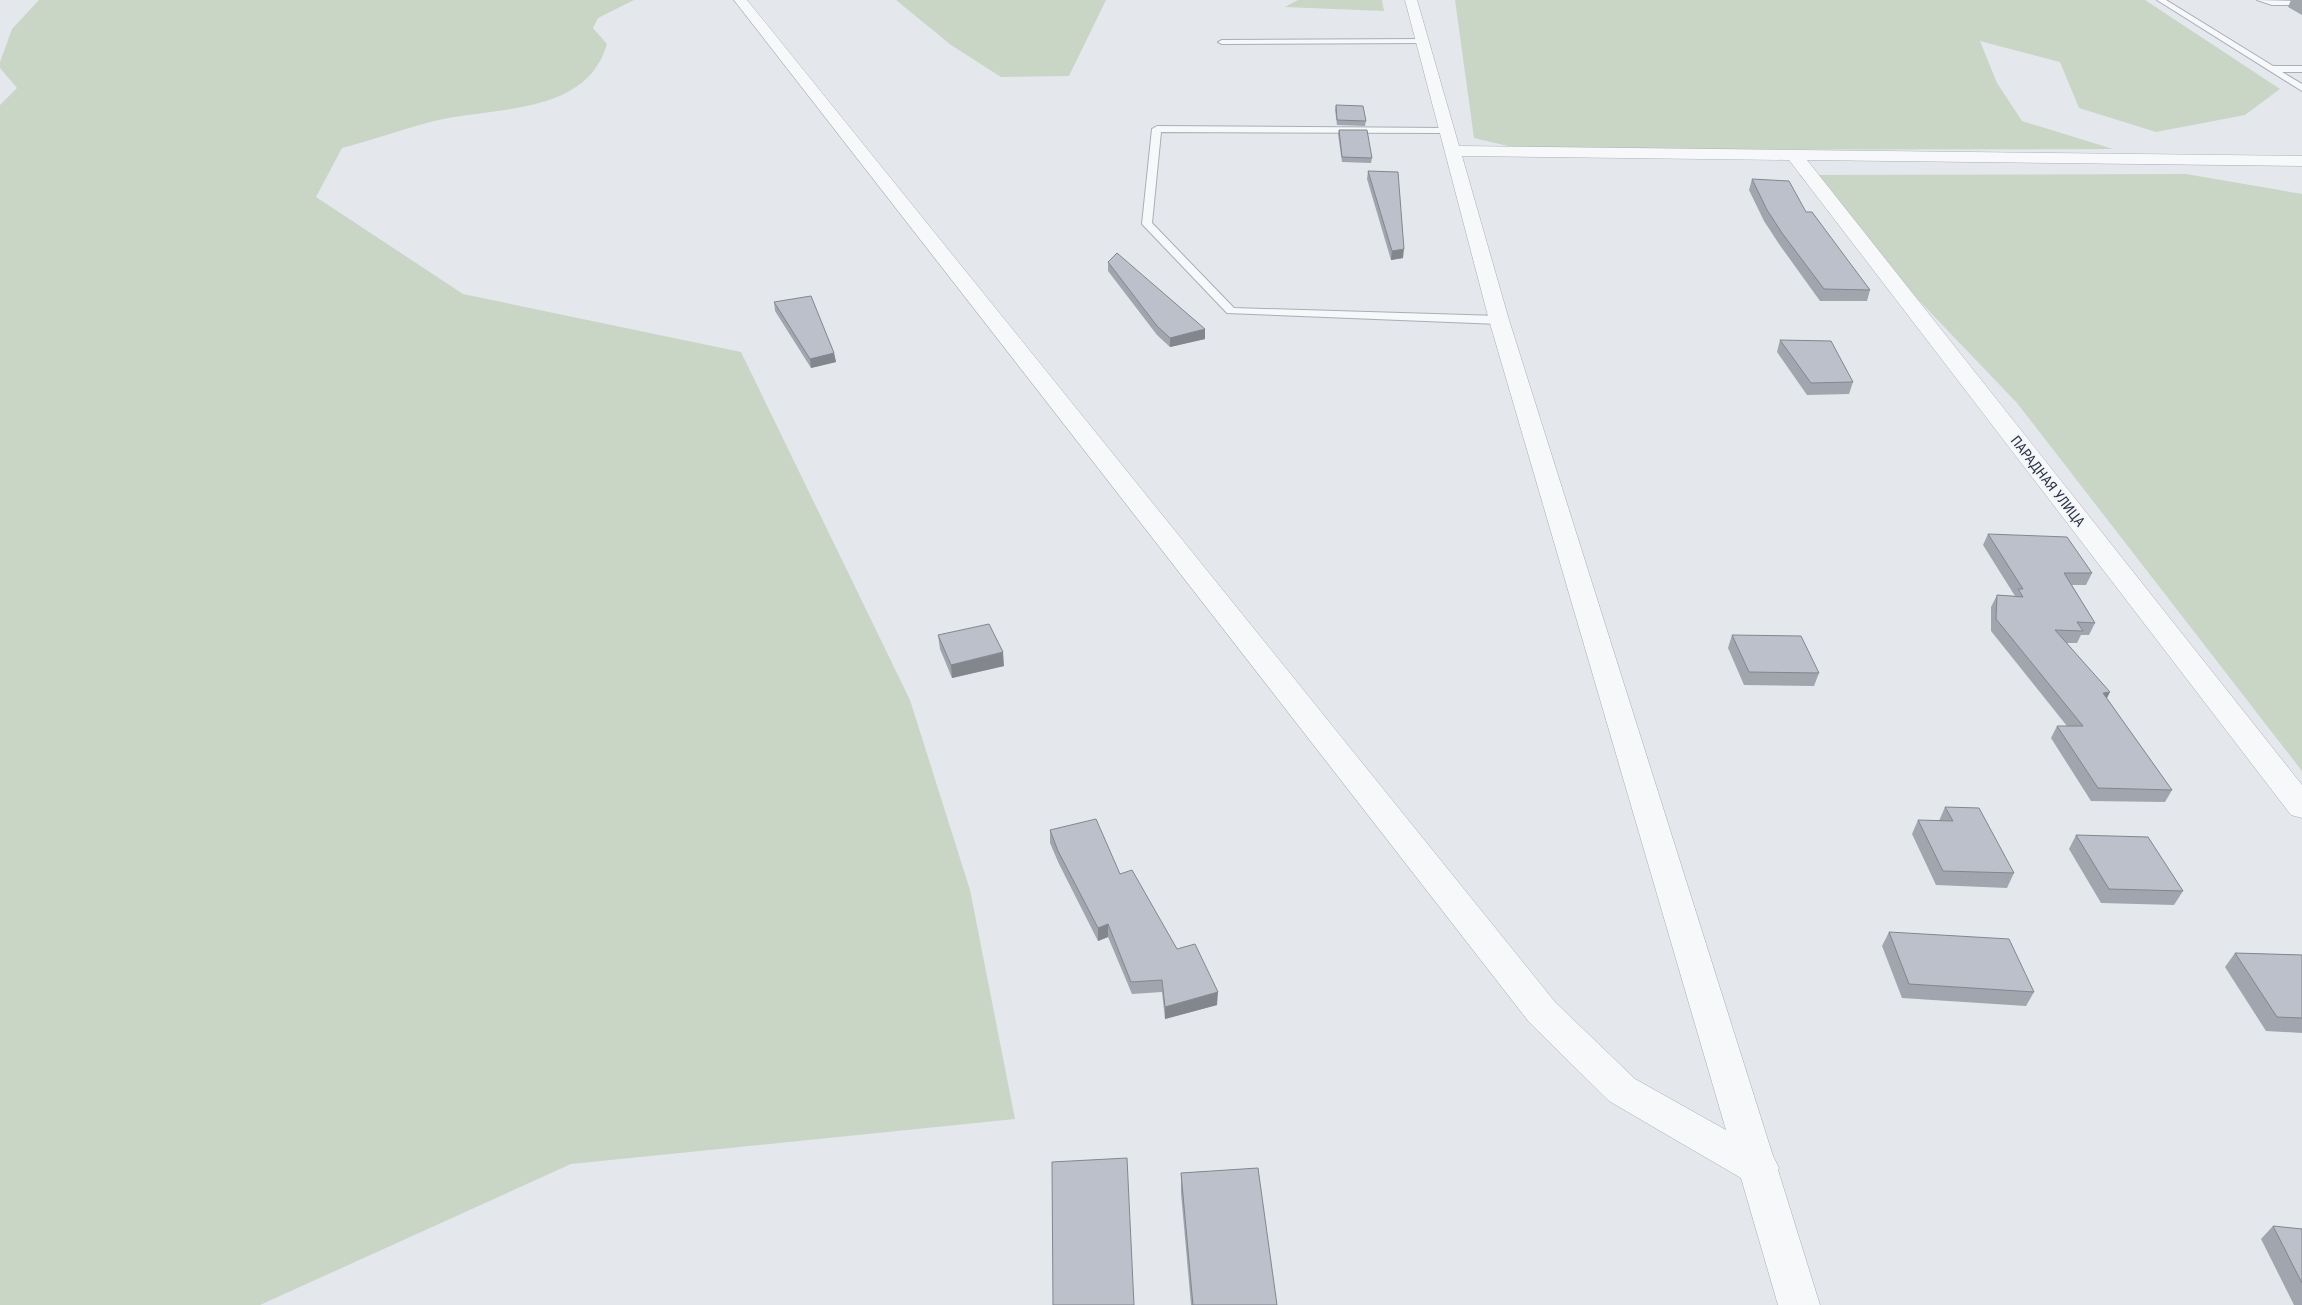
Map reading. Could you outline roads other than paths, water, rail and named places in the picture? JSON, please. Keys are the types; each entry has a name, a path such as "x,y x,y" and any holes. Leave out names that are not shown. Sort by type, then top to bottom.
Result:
{"street":[{"path":"740,0 1542,1012 1622,1090 1759,1168"},
{"path":"1411,0 1499,320 1759,1168 1799,1305"},
{"path":"1449,140 1794,155 2302,161"},
{"name":"ПАРАДНАЯ УЛИЦА","path":"1794,155 2302,807"}],"lane":[{"path":"2161,0 2302,88"},
{"path":"2261,0 2302,3"},
{"path":"1222,42 1422,41"},
{"path":"2271,69 2302,69"},
{"path":"1449,140 1157,129 1147,224 1231,311 1499,320"}]}
